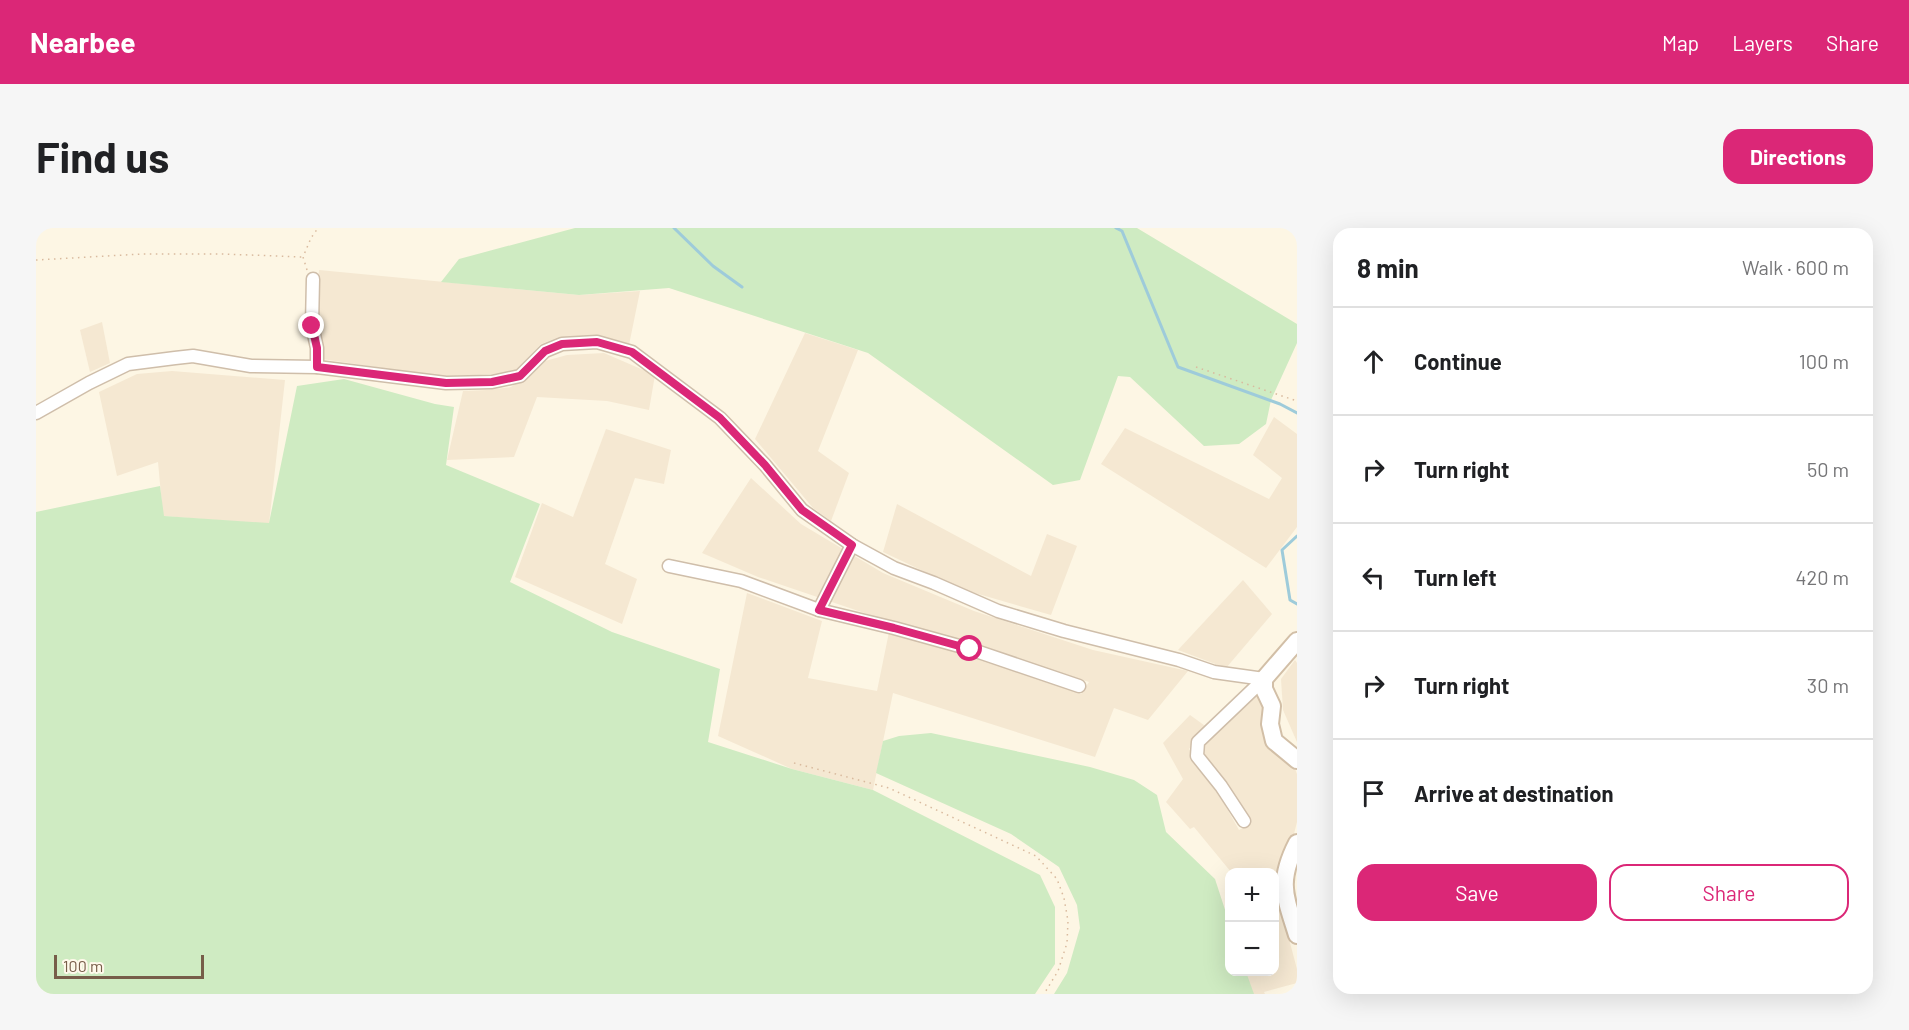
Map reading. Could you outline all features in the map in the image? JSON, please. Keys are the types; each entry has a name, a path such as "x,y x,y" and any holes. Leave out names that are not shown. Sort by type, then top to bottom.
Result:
{"street":[{"path":"313,279 312,326 317,348 317,367"},
{"path":"36,413 89,382 128,364 193,356 251,366 317,367 446,383 492,382 520,376 545,351 562,344 597,342 632,352 720,418 765,465 802,510 852,545 894,568 998,611 1064,631 1179,660 1214,672 1264,679"},
{"path":"819,610 852,545"},
{"path":"669,566 741,581 819,610 970,649 1079,686"},
{"path":"1244,821 1221,786 1197,756 1198,742 1264,679 1297,641"},
{"path":"1264,679 1264,689 1272,706 1270,724 1274,741 1297,760"},
{"path":"1297,843 1284,874 1285,894 1297,935"}],"path":[{"path":"313,279 304,266 303,257 318,228"},
{"path":"36,260 142,254 303,257"},
{"path":"1196,367 1297,401"},
{"path":"794,763 889,788 1036,856 1057,879 1064,898 1068,921 1067,943 1058,971 1044,994"}],"shaded area":[{"path":"319,270 579,295 640,291 629,345 611,339 559,337 541,344 512,374 436,376 322,359 315,318"},
{"path":"102,322 110,363 90,372 80,330"},
{"path":"805,333 858,350 818,451 849,473 831,521 813,508 755,439"},
{"path":"604,353 655,375 649,410 607,401 537,397 514,457 447,460 463,391 511,387 545,361 567,355"},
{"path":"172,371 285,380 269,524 163,516 158,462 117,476 99,392 137,374"},
{"path":"1274,417 1297,434 1297,527 1266,568 1101,464 1125,428 1269,499 1282,478 1253,455"},
{"path":"606,429 671,450 664,484 635,478 605,564 637,579 622,624 515,577 542,503 573,517"},
{"path":"751,478 801,524 883,573 974,611 1093,650 1188,671 1148,720 1114,708 1095,757 893,693 873,790 792,769 718,736 747,593 822,621 808,678 877,691 889,632 974,657 1081,694 1089,682 882,619 758,577 702,553"},
{"path":"897,504 1031,576 1047,534 1077,546 1051,615 961,589 883,552"},
{"path":"1243,580 1272,614 1226,668 1178,650"},
{"path":"1295,660 1297,663 1297,742 1283,710 1281,679"},
{"path":"1259,693 1297,774 1297,822 1293,838 1279,868 1228,868 1194,827 1190,829 1166,802 1183,779 1163,743 1190,715 1208,728 1189,749 1239,830 1251,823 1200,747"},
{"path":"1279,902 1297,969 1297,983 1264,992 1265,994 1238,994 1231,976 1279,976"}],"green space":[{"path":"575,228 1137,228 1297,324 1297,343 1271,400 1266,424 1239,444 1204,446 1130,377 1118,376 1080,480 1053,485 868,353 669,288 579,295 441,282 459,259"},
{"path":"344,379 454,407 446,465 540,504 510,582 612,632 720,669 708,742 792,769 873,790 1040,875 1055,907 1055,964 1035,994 36,994 36,512 160,486 164,516 269,523 297,386"},
{"path":"931,733 1090,767 1134,780 1157,795 1166,832 1215,879 1225,910 1225,976 1247,976 1254,994 1054,994 1067,973 1080,928 1077,905 1059,867 1011,834 876,773 883,741 899,736"}],"waterway":[{"path":"674,228 713,266 742,287"},
{"path":"1116,228 1122,231 1178,367 1280,404 1297,413"},
{"path":"1297,536 1282,550 1290,600 1297,604"}],"route":[{"path":"312,326 317,348 317,367 446,383 492,382 520,376 545,351 562,344 597,342 632,352 720,418 765,465 802,510 852,545 819,610 970,649"}]}
